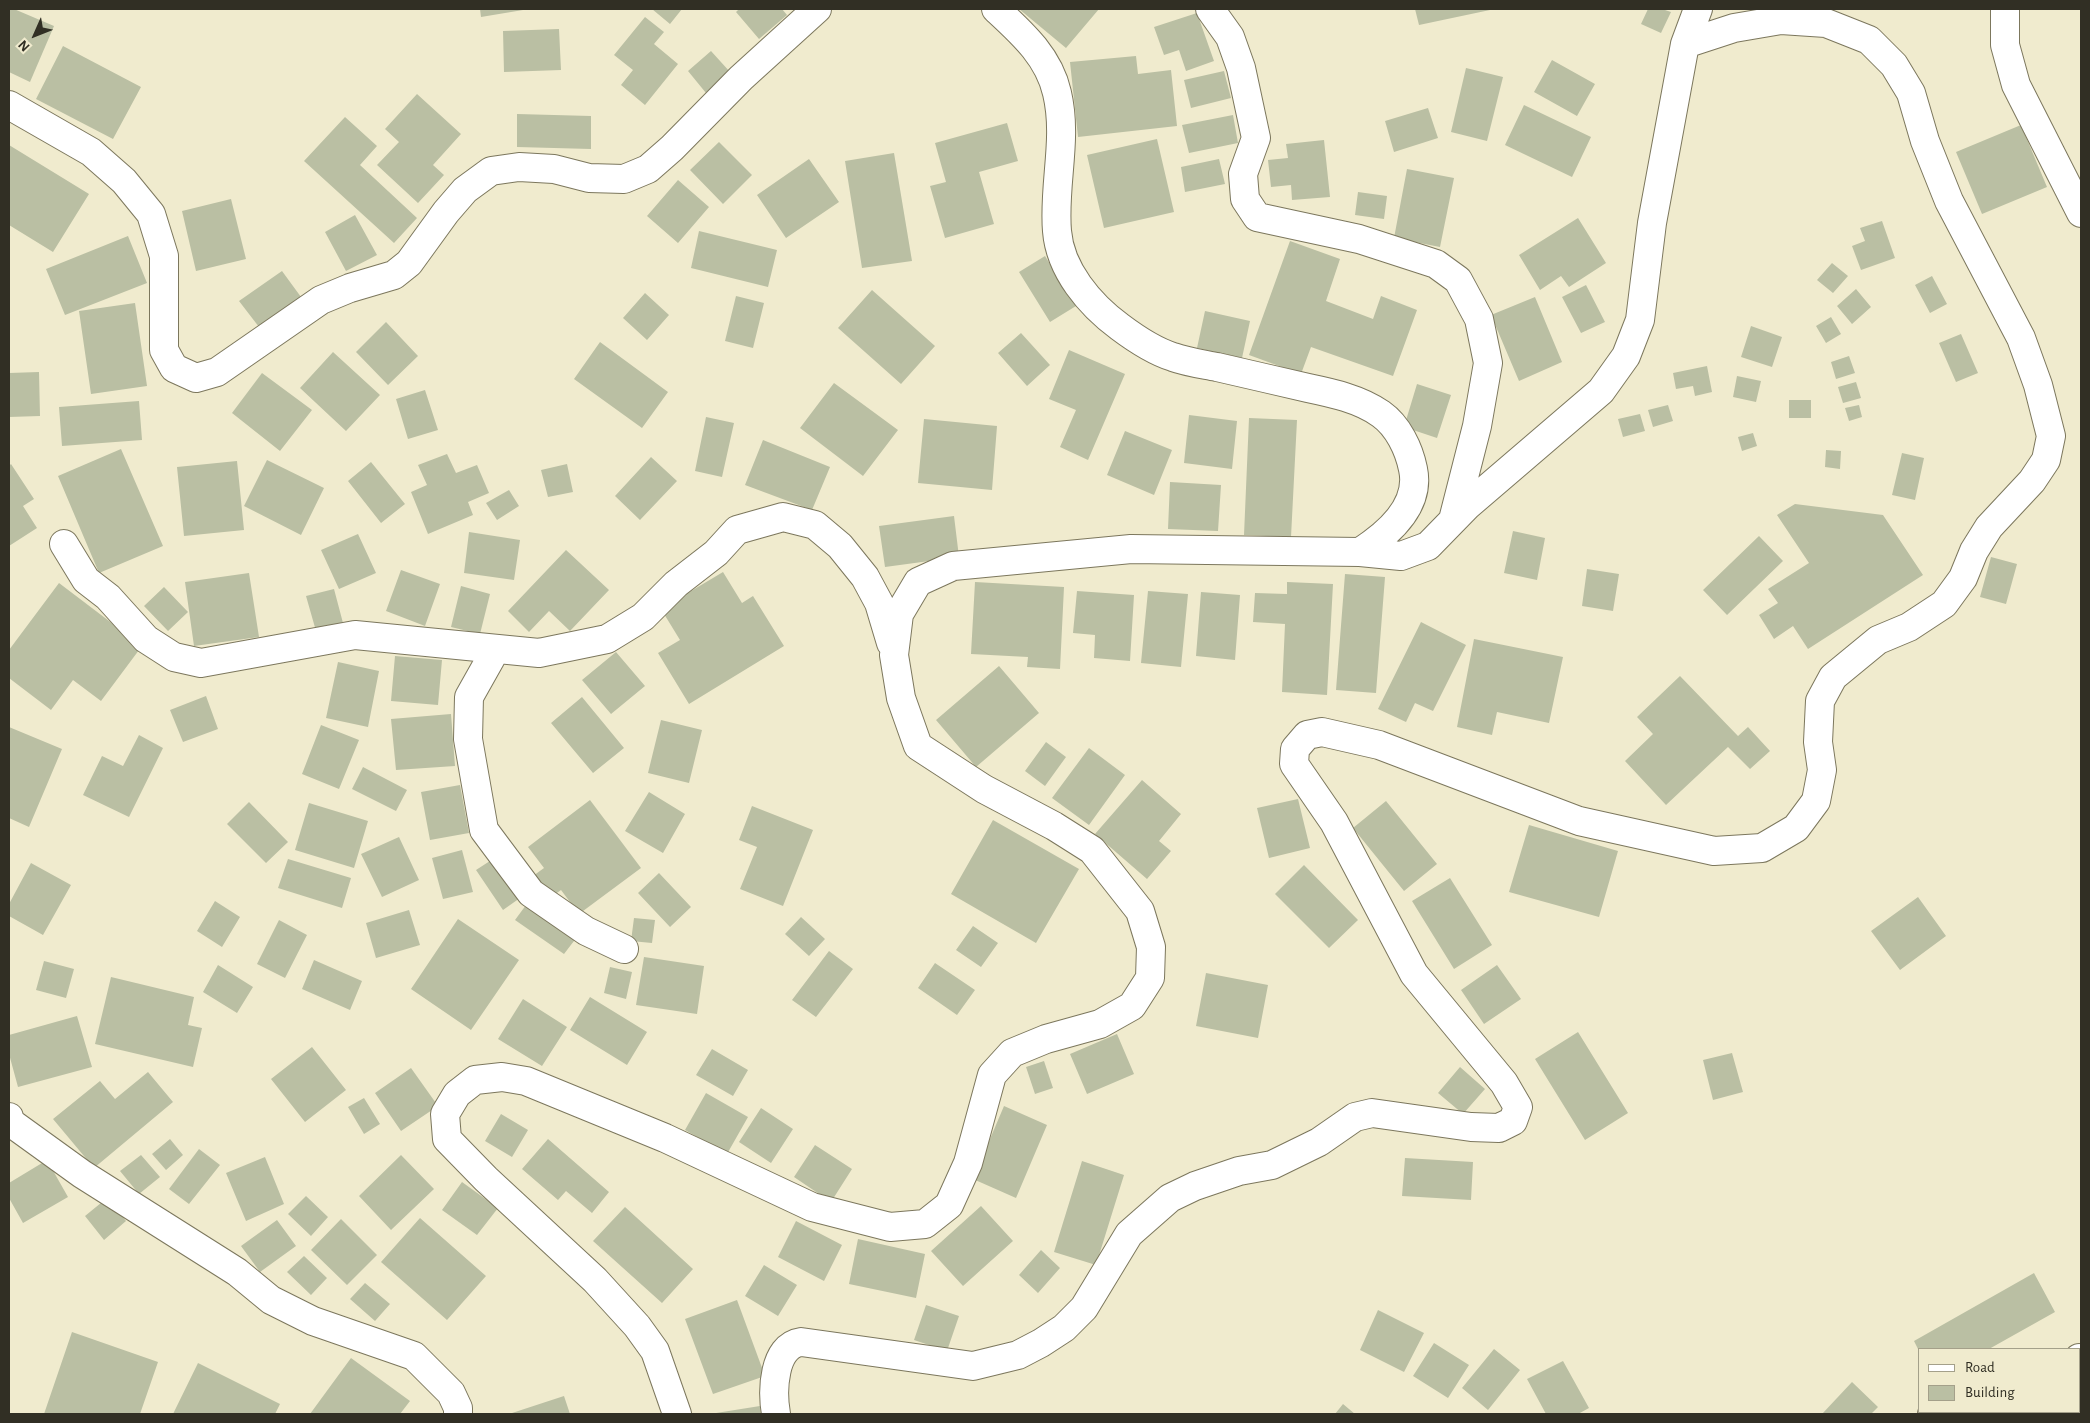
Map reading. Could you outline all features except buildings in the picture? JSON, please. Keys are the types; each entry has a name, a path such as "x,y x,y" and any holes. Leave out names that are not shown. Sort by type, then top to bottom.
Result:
{"street":[{"path":"9,104 90,152 124,181 151,214 164,256 164,350 174,368 196,378 217,372 321,300 350,288 394,275 408,263 465,190 491,171 518,167 554,169 589,178 624,178 648,168 672,148 741,78 817,9"},
{"path":"996,9 1028,39 1047,66 1057,92 1062,125 1057,232 1062,255 1073,278 1094,304 1119,327 1145,344 1173,357 1330,393 1360,403 1382,414 1398,433 1410,452 1415,477 1411,499 1400,519 1386,535 1360,552"},
{"path":"1210,9 1230,37 1241,68 1256,138 1243,174 1245,199 1257,217 1358,238 1436,264 1458,280 1479,318 1488,363 1477,426 1453,520"},
{"path":"894,654 899,614 918,582 953,566 1131,549 1360,552 1402,556 1428,546 1453,520 1601,391 1626,356 1640,320 1652,223 1685,44 1698,9"},
{"path":"2005,9 2005,46 2016,85 2081,213"},
{"path":"776,1414 774,1402 780,1359 784,1351 791,1344 801,1342 820,1344 973,1366 1018,1355 1041,1344 1064,1328 1084,1308 1129,1234 1170,1198 1214,1178 1272,1165 1319,1142 1354,1116 1372,1113 1471,1127 1499,1128 1513,1121 1518,1107 1504,1083 1414,974 1334,822 1294,764 1295,749 1307,735 1322,732 1379,746 1579,821 1714,851 1762,848 1796,828 1816,801 1822,770 1818,742 1820,701 1833,677 1878,640 1909,627 1944,604 1963,578 1974,551 1990,527 2032,481 2046,460 2051,436 2038,385 2021,338 1949,202 1925,141 1911,93 1894,65 1869,40 1826,24 1781,20 1734,28 1685,44"},
{"path":"64,544 86,580 108,597 146,639 174,657 201,663 354,635 539,653 607,639 643,617 676,584 716,553 737,530 783,517 815,525 840,546 865,577 880,603 894,654 900,698 918,746 984,789 1054,826 1092,850 1140,911 1151,947 1150,978 1132,1006 1100,1024 1046,1039 1012,1052 992,1075 968,1163 949,1205 926,1224 890,1227 812,1207 665,1138 526,1080 502,1077 476,1080 457,1094 445,1114 447,1139 486,1179 595,1280 637,1326 655,1351 677,1414"},
{"path":"496,649 469,697 468,739 484,830 531,892 586,931 624,949"},
{"path":"9,1117 10,1122 82,1174 236,1272 272,1300 313,1322 414,1356 451,1393 458,1408 458,1414"}]}
